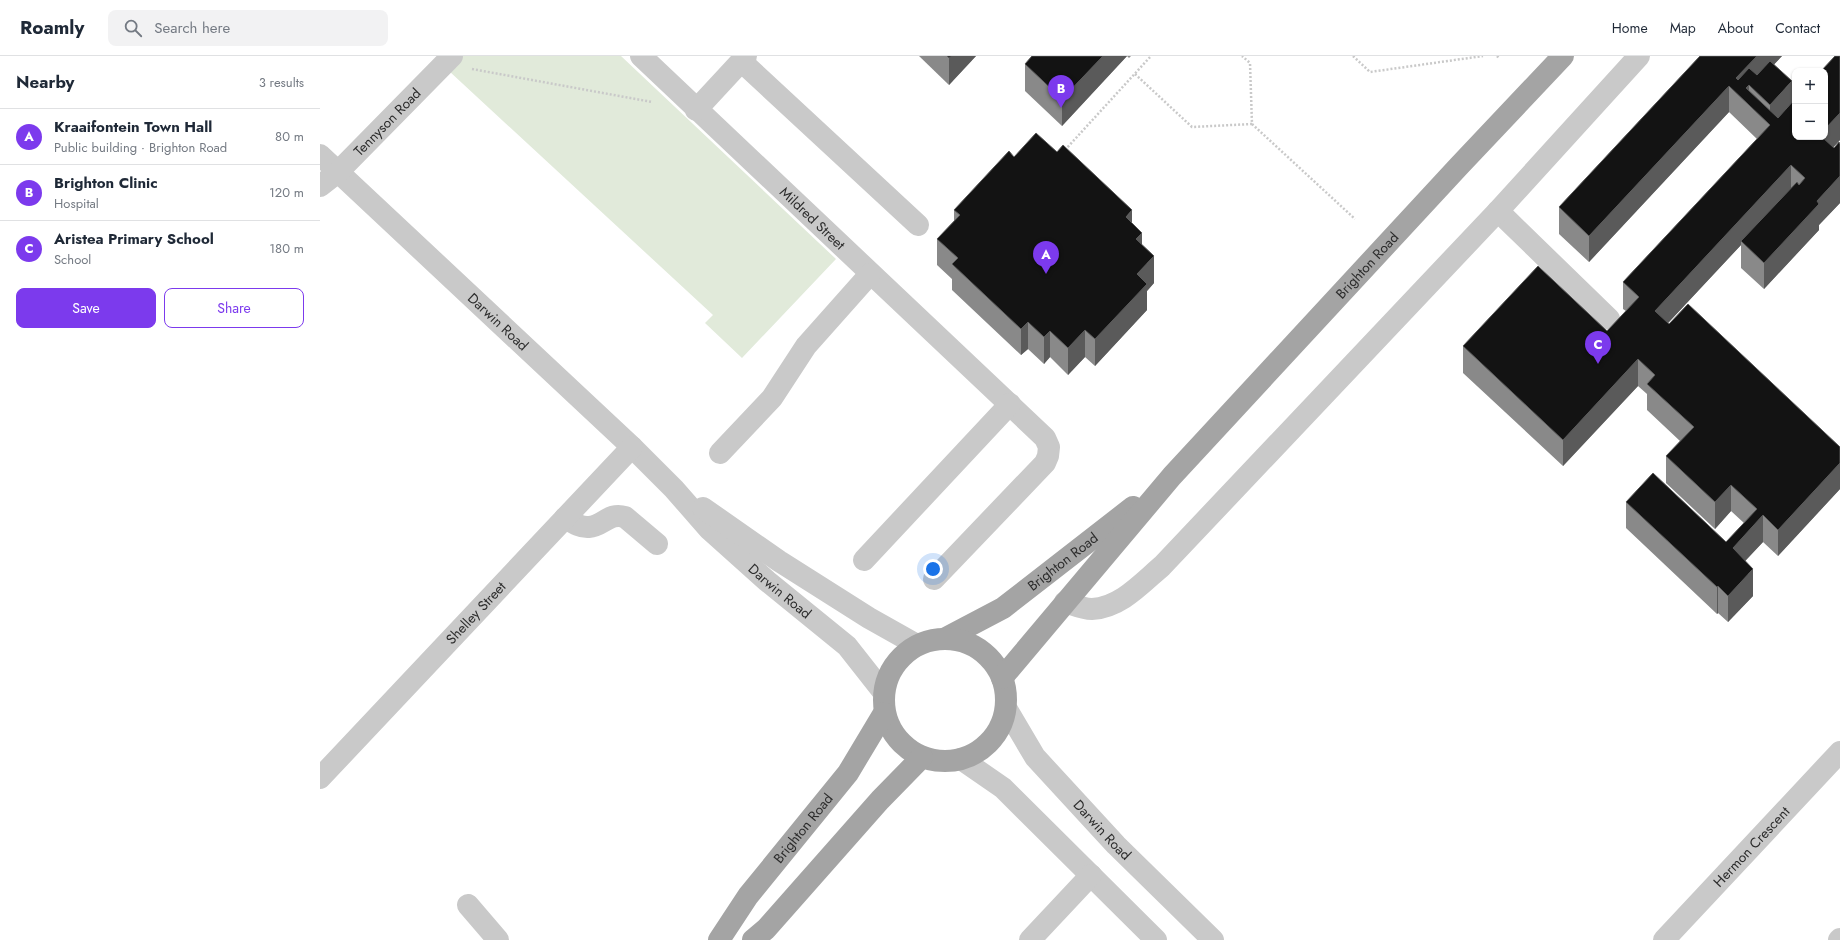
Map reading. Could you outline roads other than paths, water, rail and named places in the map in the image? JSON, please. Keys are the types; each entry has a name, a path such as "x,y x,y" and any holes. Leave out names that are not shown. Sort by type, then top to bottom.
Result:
{"main road":[{"name":"Brighton Road","path":"1002,678 1172,476 1443,183 1563,56"},
{"name":"Brighton Road","path":"946,638 1004,608 1172,476"},
{"path":"946,638 970,643 980,650 997,667 1006,693 1006,708 1001,725 991,740 977,752 961,759 941,761 922,757 905,747 892,732 884,703 889,674 900,657 917,645 931,639 946,638"},
{"name":"Brighton Road","path":"719,940 748,896 848,773 884,703"},
{"path":"753,940 766,929 880,800 922,757"}],"street":[{"name":"Mildred Street","path":"641,56 696,110 1046,438 1050,447 1047,460 934,579"},
{"path":"1065,602 1092,609 1110,605 1122,599 1156,571 1498,211 1639,56"},
{"name":"Tennyson Road","path":"320,186 338,172 450,58"},
{"path":"696,110 743,58 918,225"},
{"name":"Darwin Road","path":"320,156 632,447 674,489 715,534 767,581 847,646 884,703"},
{"path":"1498,211 1609,318"},
{"path":"720,453 772,398 806,346 870,274"},
{"path":"864,560 1010,404"},
{"name":"Shelley Street","path":"320,778 632,447"},
{"name":"Darwin Road","path":"674,489 779,561 869,618 917,645"},
{"path":"565,518 580,526 590,527 609,517 625,517 657,544"},
{"name":"Darwin Road","path":"1006,708 1035,757 1116,845 1213,940"},
{"name":"Hermon Crescent","path":"1675,936 1840,752"},
{"path":"961,759 1003,788 1156,940"},
{"path":"1030,940 1091,875"},
{"path":"468,905 498,940"}],"place":[{"name":"Brighton Clinic","path":"1061,108"},
{"name":"Kraaifontein Town Hall","path":"1046,274"},
{"name":"Aristea Primary School","path":"1598,364"}]}
